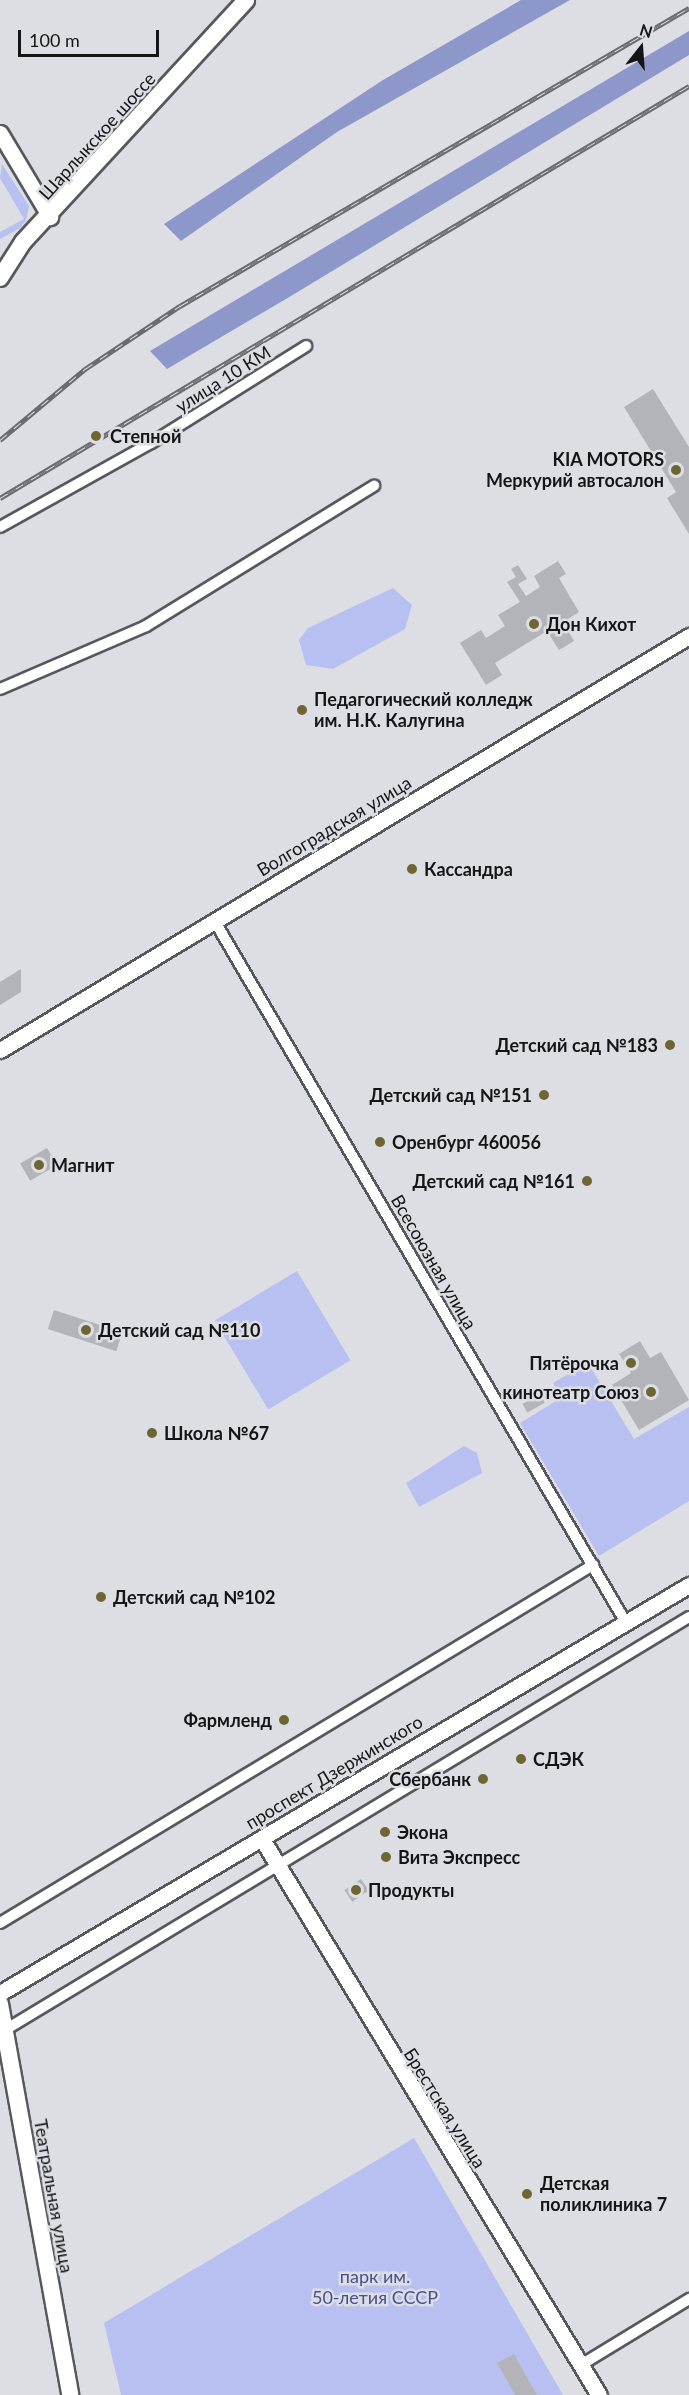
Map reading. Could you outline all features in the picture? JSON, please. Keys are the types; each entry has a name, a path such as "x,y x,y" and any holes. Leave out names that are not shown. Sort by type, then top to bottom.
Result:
{"main road":[{"name":"Шарлыкское шоссе","path":"0,278 23,242 50,217 246,0"},
{"path":"0,133 50,217"},
{"name":"Шарлыкское шоссе","path":"0,254 23,242"},
{"name":"Волгоградская улица","path":"0,1050 689,636"},
{"name":"проспект Дзержинского","path":"0,1993 689,1585"},
{"name":"Брестская улица","path":"262,1839 599,2395"},
{"name":"Театральная улица","path":"0,2004 70,2395"}],"street":[{"name":"улица 10 КМ","path":"0,527 151,443 306,346"},
{"path":"0,687 146,626 374,486"},
{"name":"Всесоюзная улица","path":"214,920 625,1621"},
{"path":"0,1923 593,1565"},
{"path":"5,2030 276,1861 689,1617"},
{"path":"581,2365 689,2299"}],"green space":[{"path":"2,164 29,206 26,220 20,228 0,239 0,232 24,219 0,178"},
{"path":"393,588 412,605 405,629 333,669 306,665 299,640 308,628"},
{"path":"297,1271 351,1360 268,1410 215,1320"},
{"path":"588,1363 634,1439 689,1407 689,1501 599,1556 520,1423 561,1398 553,1383"},
{"path":"464,1446 477,1453 482,1473 419,1507 406,1483"},
{"name":"парк им. 50-летия СССР","path":"414,2138 563,2395 121,2395 104,2323"}],"shaded area":[{"path":"521,0 570,0 337,132 181,241 164,224 383,80"},
{"path":"689,31 689,55 291,296 167,369 150,351"}],"building":[{"name":"KIA MOTORS Меркурий автосалон","path":"653,389 689,447 689,534 667,498 676,492 624,407"},
{"name":"Дон Кихот","path":"558,561 566,574 559,578 579,612 563,622 574,641 559,650 547,631 495,663 502,675 486,685 460,643 481,630 486,638 505,626 498,615 520,602 507,582 516,577 511,569 518,565 527,579 518,584 526,596 540,587 534,576"},
{"path":"21,969 21,992 0,1005 0,982"},
{"name":"Магнит","path":"47,1148 57,1165 30,1181 20,1164"},
{"name":"Детский сад №110","path":"54,1310 122,1332 116,1351 48,1329"},
{"name":"кинотеатр Союз","path":"640,1341 650,1358 661,1352 689,1400 639,1430 612,1385 631,1373 619,1354"},
{"path":"540,1394 545,1403 527,1412 523,1404"},
{"name":"Продукты","path":"361,1879 369,1891 352,1902 344,1890"},
{"path":"514,2354 537,2395 515,2395 497,2363"}],"railway":[{"path":"0,440 85,369 180,306 689,8"},
{"path":"0,498 689,86"}],"place":[{"name":"Степной","path":"96,436"},
{"name":"KIA MOTORS Меркурий автосалон","path":"676,470"},
{"name":"Дон Кихот","path":"534,624"},
{"name":"Педагогический колледж им. Н.К. Калугина","path":"302,710"},
{"name":"Кассандра","path":"412,869"},
{"name":"Детский сад №183","path":"670,1045"},
{"name":"Детский сад №151","path":"544,1095"},
{"name":"Оренбург 460056","path":"380,1142"},
{"name":"Магнит","path":"39,1165"},
{"name":"Детский сад №161","path":"587,1181"},
{"name":"Детский сад №110","path":"86,1330"},
{"name":"Пятёрочка","path":"631,1363"},
{"name":"кинотеатр Союз","path":"651,1392"},
{"name":"Школа №67","path":"152,1433"},
{"name":"Детский сад №102","path":"101,1597"},
{"name":"Фармленд","path":"284,1720"},
{"name":"СДЭК","path":"521,1759"},
{"name":"Сбербанк","path":"483,1779"},
{"name":"Экона","path":"385,1832"},
{"name":"Вита Экспресс","path":"386,1857"},
{"name":"Продукты","path":"356,1890"},
{"name":"Детская поликлиника 7","path":"527,2194"}]}
